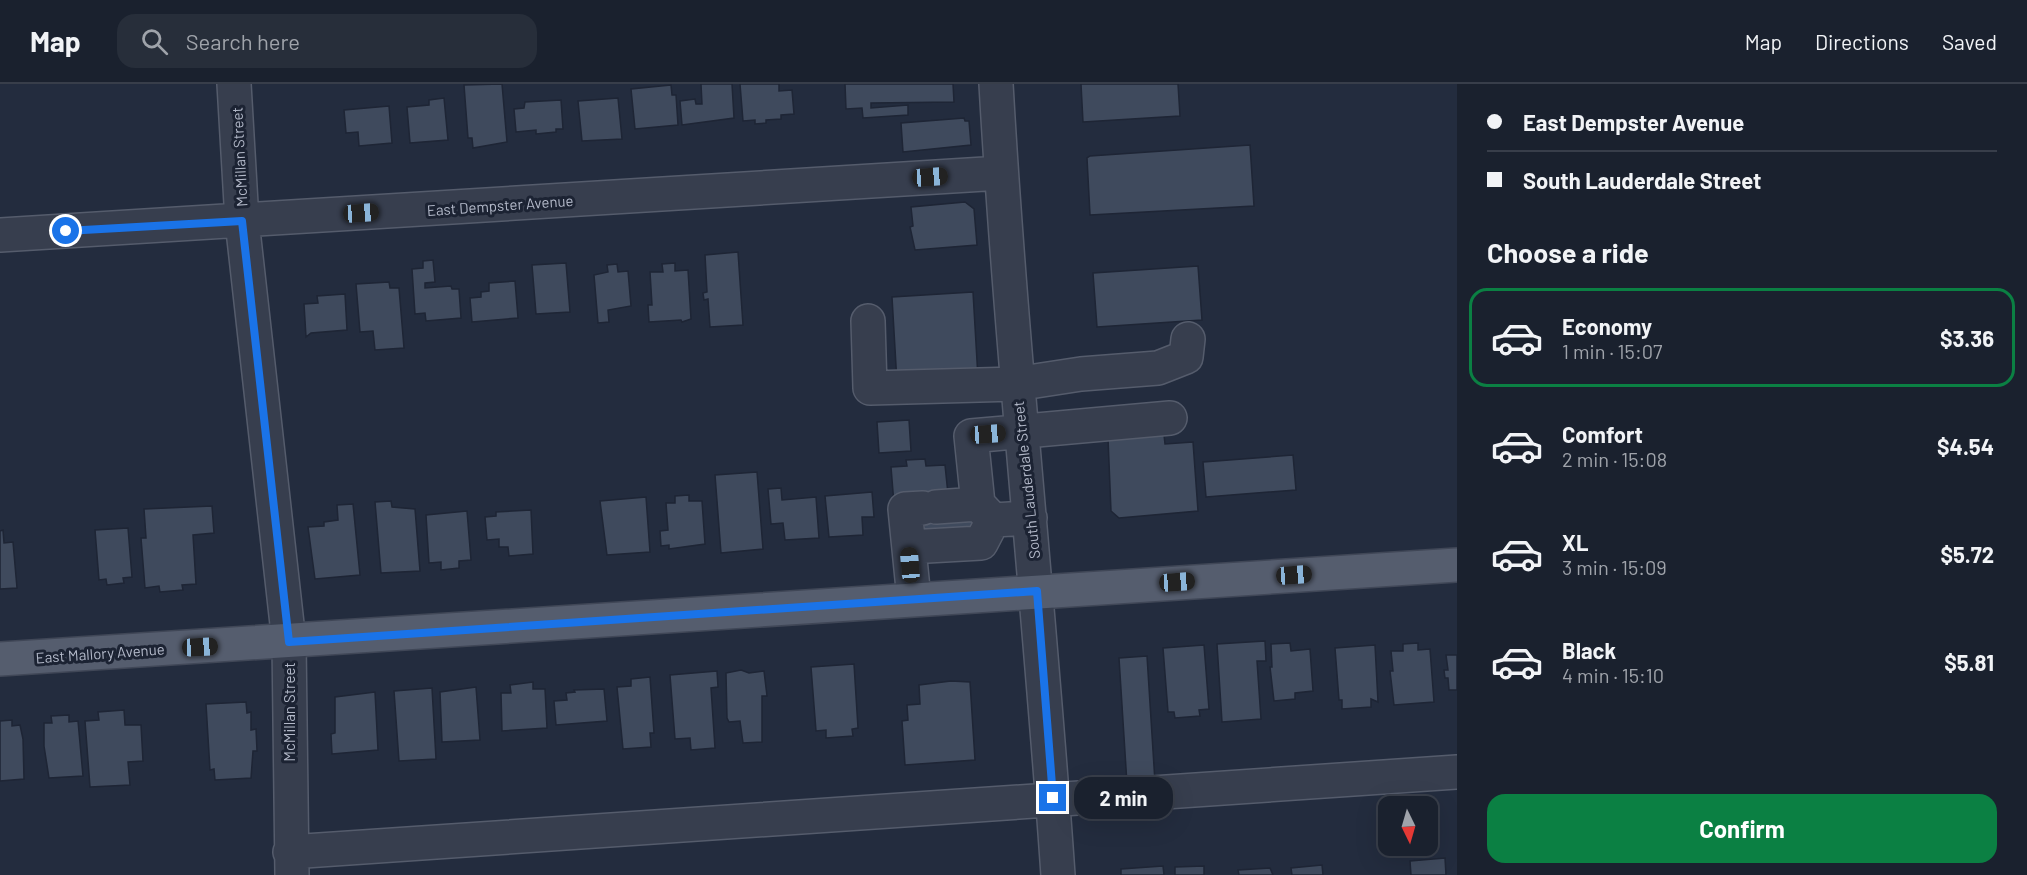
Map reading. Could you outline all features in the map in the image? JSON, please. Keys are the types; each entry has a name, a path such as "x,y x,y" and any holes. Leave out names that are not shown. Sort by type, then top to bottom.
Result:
{"main road":[{"name":"East Mallory Avenue","path":"0,660 1457,565"}],"street":[{"name":"McMillan Street","path":"234,84 242,221 289,642 291,863"},
{"name":"South Lauderdale Street","path":"996,84 1016,384 1037,591 1058,875"},
{"name":"East Dempster Avenue","path":"0,235 1001,173"},
{"path":"868,321 870,388 1016,384 1158,368 1186,357 1188,339"},
{"path":"909,547 981,543 986,512 971,436 1170,418"},
{"path":"914,599 905,509 929,507 1030,518"},
{"path":"291,863 1053,798 1457,772"}],"building":[{"path":"502,84 507,142 473,148 472,138 468,138 464,85"},
{"path":"701,84 732,84 734,118 682,125 680,101 695,99 696,104 702,104"},
{"path":"740,84 779,84 779,91 792,90 794,114 781,115 781,119 766,120 766,123 755,124 755,120 743,121"},
{"path":"845,84 953,84 954,102 871,103 871,108 908,105 908,115 863,118 862,108 846,109"},
{"path":"1081,84 1178,84 1180,116 1083,122"},
{"path":"671,85 672,95 676,95 678,125 635,129 631,89"},
{"path":"444,98 448,140 410,143 407,107 429,105 429,100"},
{"path":"618,98 622,139 582,141 578,101"},
{"path":"561,100 563,129 536,134 536,130 516,132 514,109 524,108 525,102"},
{"path":"389,106 392,143 359,146 358,132 346,133 344,110"},
{"path":"964,118 965,121 969,121 971,145 903,152 901,123"},
{"path":"1250,145 1254,206 1090,215 1087,158 1090,156"},
{"path":"965,202 974,209 977,245 915,250 910,227 913,226 911,207"},
{"path":"738,252 743,325 710,327 708,299 704,300 703,293 707,292 705,255"},
{"path":"433,260 435,282 425,283 425,288 451,286 452,289 459,289 461,318 426,321 425,313 415,314 412,269 423,268 423,261"},
{"path":"566,263 570,312 536,314 532,265"},
{"path":"675,263 675,271 688,270 691,319 682,322 681,320 649,322 648,305 652,305 650,272 663,272 662,264"},
{"path":"617,264 618,272 628,271 631,306 608,310 609,322 598,323 594,275 608,272 607,265"},
{"path":"1198,266 1202,320 1097,327 1093,273"},
{"path":"515,281 518,318 472,322 470,298 481,297 481,292 489,291 489,283"},
{"path":"389,282 390,288 399,288 404,348 375,350 373,331 360,332 356,284"},
{"path":"973,292 978,378 897,383 892,297"},
{"path":"345,294 347,330 311,333 306,337 304,304 318,303 317,296"},
{"path":"909,420 911,451 879,453 877,422"},
{"path":"1164,435 1165,444 1193,442 1198,511 1119,518 1111,511 1108,438"},
{"path":"1293,455 1296,490 1206,497 1203,462"},
{"path":"925,459 926,466 945,465 948,494 976,511 978,539 925,543 923,502 894,504 891,467 907,466 906,460"},
{"path":"757,472 763,549 721,553 715,475"},
{"path":"781,488 782,500 816,497 819,538 785,540 783,523 771,524 768,489"},
{"path":"872,492 874,517 862,517 863,535 829,537 825,496"},
{"path":"689,495 689,501 702,501 705,544 669,549 669,545 661,546 660,531 668,530 666,503 675,503 675,496"},
{"path":"646,497 650,552 607,555 600,501"},
{"path":"391,501 392,507 415,509 420,571 381,573 375,502"},
{"path":"353,504 360,575 315,579 308,527 324,526 324,522 338,520 337,505"},
{"path":"212,506 214,533 193,535 196,584 182,585 183,590 160,592 159,586 145,588 141,538 146,538 144,509"},
{"path":"531,510 533,554 509,556 508,547 499,547 499,539 487,540 485,517 496,516 496,512"},
{"path":"467,511 471,560 459,561 459,568 441,570 441,562 429,563 426,515"},
{"path":"128,528 132,577 123,578 124,583 107,585 106,579 99,580 95,530"},
{"path":"3,530 4,543 13,542 17,588 0,589 0,531"},
{"path":"1265,641 1266,661 1257,661 1261,719 1222,722 1217,644"},
{"path":"1290,643 1291,651 1310,649 1313,691 1295,693 1295,699 1274,701 1270,667 1272,667 1271,644"},
{"path":"1418,643 1418,650 1430,649 1434,702 1394,705 1390,671 1393,671 1391,651 1403,651 1403,644"},
{"path":"1204,645 1209,709 1199,710 1200,716 1175,718 1174,712 1168,712 1163,648"},
{"path":"1375,645 1378,702 1371,699 1371,707 1342,709 1342,700 1339,700 1335,648"},
{"path":"1446,655 1457,655 1457,690 1449,690 1448,678 1445,678 1444,670 1448,670"},
{"path":"1147,656 1155,782 1127,784 1119,658"},
{"path":"854,664 858,728 852,729 853,736 826,738 826,730 816,731 811,667"},
{"path":"741,670 749,673 764,671 767,696 762,696 762,742 743,743 740,721 729,722 727,718 726,673"},
{"path":"717,671 718,687 711,688 715,748 691,750 690,738 675,739 670,675"},
{"path":"650,677 654,733 650,733 651,747 623,749 617,687 631,686 631,679"},
{"path":"951,681 970,682 975,760 905,765 902,721 908,720 907,705 920,704 919,685"},
{"path":"533,682 533,689 545,689 547,728 502,731 501,693 511,693 510,685"},
{"path":"476,687 480,740 442,742 440,692"},
{"path":"432,688 436,759 399,761 394,691"},
{"path":"604,689 607,721 556,725 554,701 567,700 566,693 575,692 574,690"},
{"path":"375,692 378,750 332,754 331,734 335,733 335,697"},
{"path":"246,702 247,713 251,712 251,730 256,729 257,751 253,751 251,778 215,780 214,769 210,770 206,704"},
{"path":"124,710 125,725 141,725 143,761 128,762 130,785 90,787 85,721 99,720 98,712"},
{"path":"69,715 69,722 78,721 83,776 49,778 44,746 44,723 52,723 51,716"},
{"path":"12,720 12,726 20,725 23,739 24,779 0,781 0,721"},
{"path":"1445,858 1446,875 1411,875 1410,861"},
{"path":"1322,865 1323,875 1292,875 1291,868"},
{"path":"1163,866 1164,875 1121,875 1121,869"},
{"path":"1204,866 1204,875 1175,875 1175,867"},
{"path":"1270,868 1273,875 1239,875 1238,870"}],"route":[{"path":"66,231 242,221 289,642 1037,591 1053,798"}]}
